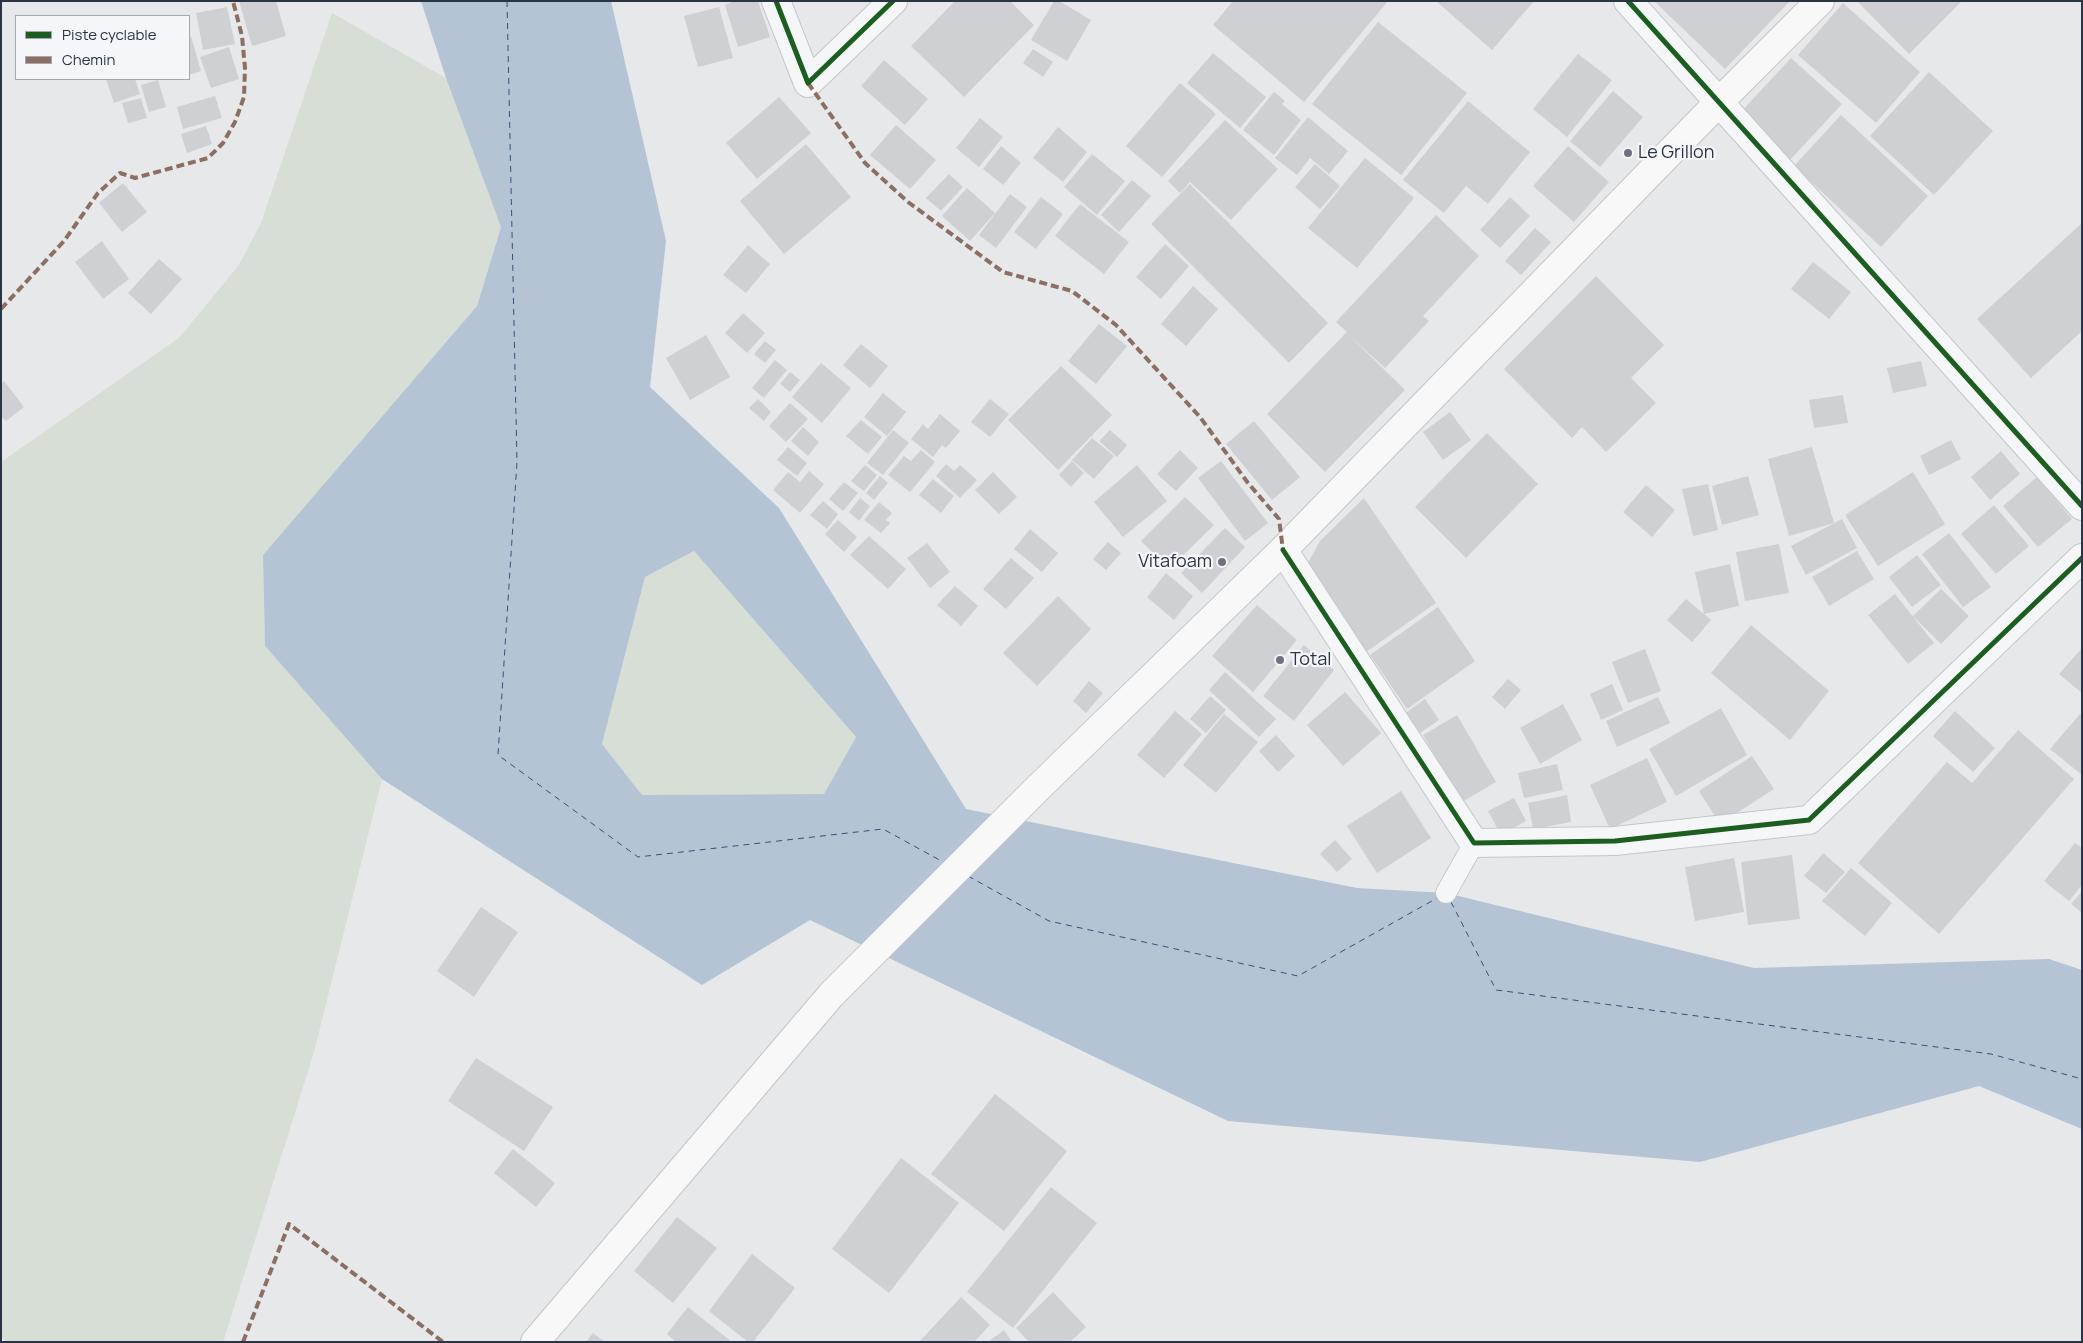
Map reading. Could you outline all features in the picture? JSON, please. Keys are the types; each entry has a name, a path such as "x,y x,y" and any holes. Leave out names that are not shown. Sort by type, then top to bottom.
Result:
{"main road":[{"path":"535,1342 831,995 1039,787 1283,550 1718,103 1820,1"}],"street":[{"path":"776,1 808,83 893,1"},
{"path":"1628,1 2082,506"},
{"path":"1283,550 1474,844 1615,841 1809,820 2082,558"}],"lane":[{"path":"1446,893 1474,844"}],"shaded area":[{"path":"332,13 446,78 501,226 477,306 263,555 265,646 382,779 314,1052 223,1342 7,1342 1,1337 1,462 179,338 239,265 261,223"},
{"path":"694,551 856,737 824,794 642,795 602,744 645,577"}],"water":[{"path":"421,1 611,1 666,241 650,387 779,508 966,809 1357,888 1446,893 1754,968 2049,959 2082,970 2082,1129 1979,1086 1700,1162 1228,1121 810,920 702,985 382,779 265,646 263,555 477,306 501,227 446,78","holes":["694,551 856,737 824,794 642,795 602,744 645,577"]}],"building":[{"path":"239,1 276,1 286,36 252,46"},
{"path":"735,1 758,1 770,37 738,47 725,5"},
{"path":"955,1 1010,1 1034,25 964,97 911,46"},
{"path":"1054,1 1059,1 1091,20 1067,61 1031,40"},
{"path":"1233,1 1388,1 1304,102 1213,25"},
{"path":"1436,1 1534,1 1492,50"},
{"path":"1654,1 1790,1 1725,69"},
{"path":"1857,1 1962,1 1909,54"},
{"path":"1843,3 1920,72 1876,123 1798,55"},
{"path":"227,7 235,44 203,50 196,13"},
{"path":"719,7 733,58 698,67 684,16"},
{"path":"1378,22 1467,93 1401,175 1312,104"},
{"path":"190,36 201,71 190,75"},
{"path":"229,47 239,79 211,88 200,57"},
{"path":"1033,49 1053,62 1043,77 1023,63"},
{"path":"1213,53 1266,97 1240,128 1187,83"},
{"path":"1578,54 1612,80 1567,137 1533,109"},
{"path":"1791,58 1842,104 1790,160 1739,114"},
{"path":"884,60 928,99 905,125 861,86"},
{"path":"1929,72 1993,131 1934,195 1870,136"},
{"path":"106,80 135,80 140,94 114,103"},
{"path":"158,80 166,107 149,112 141,85"},
{"path":"1180,83 1216,114 1162,177 1126,146"},
{"path":"1613,91 1643,117 1600,167 1570,141"},
{"path":"1274,92 1285,101 1282,104 1301,120 1274,155 1243,130"},
{"path":"215,96 222,118 183,129 177,107"},
{"path":"779,97 811,133 757,179 726,143"},
{"path":"141,98 147,118 128,123 122,103"},
{"path":"1468,101 1530,152 1488,204 1466,186 1444,213 1403,180"},
{"path":"1841,115 1928,196 1881,247 1794,166"},
{"path":"1308,117 1348,151 1329,174 1310,158 1297,175 1275,158"},
{"path":"980,118 1003,137 979,167 956,148"},
{"path":"1225,120 1278,169 1231,220 1190,182 1180,193 1168,181"},
{"path":"896,125 936,160 910,189 870,155"},
{"path":"206,126 212,144 187,153 181,134"},
{"path":"1058,127 1087,152 1063,182 1033,158"},
{"path":"806,144 851,197 784,254 740,201"},
{"path":"1001,146 1021,163 1003,185 983,169"},
{"path":"1568,146 1609,182 1574,222 1533,186"},
{"path":"1092,154 1125,181 1097,215 1064,187"},
{"path":"1365,158 1414,198 1357,268 1308,228"},
{"path":"1315,164 1340,186 1320,209 1295,187"},
{"path":"949,174 963,187 941,211 926,198"},
{"path":"1132,180 1151,196 1119,232 1101,215"},
{"path":"123,183 147,212 122,232 99,203"},
{"path":"1190,184 1328,323 1289,363 1151,224"},
{"path":"967,188 995,213 970,241 942,216"},
{"path":"1010,194 1027,207 996,248 979,235"},
{"path":"1041,197 1063,214 1036,249 1014,232"},
{"path":"1510,197 1530,216 1500,248 1480,230"},
{"path":"1080,204 1129,242 1104,274 1055,236"},
{"path":"1436,215 1479,256 1423,316 1429,321 1385,368 1350,336 1405,390 1325,472 1267,414 1347,332 1336,322"},
{"path":"2082,223 2082,331 2031,378 1977,319"},
{"path":"1535,228 1551,242 1521,275 1505,261"},
{"path":"102,241 129,279 103,299 75,262"},
{"path":"1165,244 1189,266 1161,299 1136,277"},
{"path":"748,245 770,264 746,293 723,275"},
{"path":"159,259 182,279 151,314 128,293"},
{"path":"1813,262 1851,292 1829,319 1791,289"},
{"path":"1596,276 1664,345 1631,378 1656,403 1606,452 1582,427 1572,438 1504,369"},
{"path":"1193,286 1218,309 1186,346 1161,324"},
{"path":"743,313 765,333 747,353 725,333"},
{"path":"1099,324 1127,346 1096,384 1068,361"},
{"path":"706,335 730,377 690,400 666,358"},
{"path":"765,341 776,350 765,363 754,354"},
{"path":"861,344 888,366 870,388 843,365"},
{"path":"775,360 787,370 764,398 752,388"},
{"path":"1921,361 1927,386 1893,393 1887,368"},
{"path":"821,363 851,388 822,423 792,397"},
{"path":"1061,366 1112,415 1058,470 1008,420"},
{"path":"790,372 800,380 790,392 780,384"},
{"path":"4,381 24,407 6,421 1,416 1,384"},
{"path":"883,393 906,412 887,436 864,417"},
{"path":"1843,395 1848,423 1814,428 1809,400"},
{"path":"758,399 771,412 764,421 749,408"},
{"path":"990,399 1009,414 990,437 971,422"},
{"path":"790,403 808,419 786,442 769,426"},
{"path":"1450,412 1471,440 1443,460 1423,432"},
{"path":"940,414 960,431 946,448 942,445 933,457 911,439 923,424 928,429"},
{"path":"861,420 882,437 868,454 846,436"},
{"path":"1254,421 1300,477 1272,500 1226,444"},
{"path":"803,427 819,442 808,456 791,441"},
{"path":"893,430 909,443 883,475 867,463"},
{"path":"1110,430 1127,445 1117,457 1099,441"},
{"path":"1487,433 1538,484 1466,558 1415,507"},
{"path":"1092,438 1114,456 1094,479 1072,460"},
{"path":"1951,440 1961,459 1929,475 1920,456"},
{"path":"788,447 807,463 797,476 777,460"},
{"path":"1812,447 1834,523 1789,536 1768,459"},
{"path":"921,450 935,462 910,492 888,475 904,456 911,461"},
{"path":"1180,450 1198,468 1176,491 1157,474"},
{"path":"2001,451 2020,474 1990,500 1971,477"},
{"path":"1072,461 1084,473 1071,487 1059,475"},
{"path":"1221,461 1268,523 1245,541 1198,478"},
{"path":"946,464 954,471 960,465 977,480 960,498 936,476"},
{"path":"865,465 877,475 864,491 851,481"},
{"path":"1137,465 1167,501 1123,537 1094,502"},
{"path":"809,471 824,484 800,513 773,490 788,472 800,482"},
{"path":"993,472 1017,497 999,514 975,490"},
{"path":"1913,472 1945,524 1878,566 1845,515"},
{"path":"880,476 888,483 874,500 866,493"},
{"path":"1748,476 1759,515 1722,525 1712,486"},
{"path":"2037,477 2072,519 2038,547 2003,506"},
{"path":"933,479 954,496 941,513 919,495"},
{"path":"844,482 858,493 843,511 829,499"},
{"path":"1708,484 1718,530 1693,536 1682,489"},
{"path":"1646,485 1675,510 1652,537 1623,512"},
{"path":"1185,497 1214,525 1169,569 1141,541"},
{"path":"860,498 870,506 859,521 849,512"},
{"path":"1364,498 1436,603 1363,654 1310,578 1309,561 1320,541"},
{"path":"823,501 838,514 827,529 810,515"},
{"path":"879,502 892,513 886,520 890,523 881,533 864,520"},
{"path":"1994,505 2029,546 1996,574 1961,534"},
{"path":"1842,519 1857,548 1806,575 1791,546"},
{"path":"838,520 857,537 844,552 825,534"},
{"path":"1225,528 1245,547 1202,593 1181,573"},
{"path":"1030,529 1058,553 1042,572 1014,549"},
{"path":"1949,533 1991,587 1963,607 1922,554"},
{"path":"869,536 906,569 888,589 850,555"},
{"path":"1108,542 1121,553 1106,570 1093,559"},
{"path":"927,543 950,572 930,588 907,558"},
{"path":"1779,544 1789,593 1745,601 1736,552"},
{"path":"1857,551 1874,579 1829,606 1812,577"},
{"path":"1917,555 1941,585 1912,607 1889,577"},
{"path":"1011,558 1034,578 1006,609 983,589"},
{"path":"1730,564 1739,606 1704,614 1695,572"},
{"path":"1166,573 1193,596 1174,620 1147,597"},
{"path":"955,586 978,606 961,626 937,605"},
{"path":"1941,589 1969,616 1941,644 1913,616"},
{"path":"1895,594 1934,643 1908,664 1868,615"},
{"path":"1058,596 1091,629 1037,686 1003,653"},
{"path":"1686,599 1711,620 1692,642 1667,620"},
{"path":"1257,605 1297,640 1253,692 1212,656"},
{"path":"1438,607 1475,661 1407,709 1370,655"},
{"path":"1751,625 1829,691 1790,740 1711,673"},
{"path":"1304,645 1334,670 1294,721 1263,696"},
{"path":"2082,648 2082,693 2059,674"},
{"path":"1645,649 1661,691 1628,703 1612,662"},
{"path":"1225,672 1276,719 1259,737 1209,690"},
{"path":"1508,679 1521,690 1505,709 1492,697"},
{"path":"1089,681 1103,693 1086,713 1073,701"},
{"path":"1612,684 1623,710 1601,720 1590,694"},
{"path":"1345,692 1381,733 1343,766 1307,725"},
{"path":"1210,696 1226,710 1206,733 1190,719"},
{"path":"1658,697 1670,723 1617,747 1606,721"},
{"path":"1425,699 1439,720 1414,737 1400,717"},
{"path":"1563,704 1582,740 1540,764 1520,728"},
{"path":"1721,708 1747,755 1676,796 1649,749"},
{"path":"1175,711 1202,734 1164,778 1137,755"},
{"path":"1955,711 1995,748 1973,772 1933,736"},
{"path":"1224,714 1258,742 1216,793 1183,765"},
{"path":"2080,714 2082,715 2082,775 2050,749"},
{"path":"1457,715 1496,782 1462,802 1423,735"},
{"path":"2018,730 2074,779 1939,934 1858,863 1947,762 1972,783"},
{"path":"1276,735 1295,756 1278,772 1259,751"},
{"path":"1752,756 1774,789 1720,824 1699,791"},
{"path":"1647,758 1667,802 1610,829 1590,785"},
{"path":"1557,764 1563,790 1524,798 1518,773"},
{"path":"1401,791 1431,838 1377,873 1347,826"},
{"path":"1567,795 1571,822 1533,829 1528,803"},
{"path":"1514,798 1526,821 1501,835 1488,811"},
{"path":"1335,840 1352,859 1337,872 1320,854"},
{"path":"2075,843 2082,848 2082,885 2069,901 2044,881"},
{"path":"1823,853 1845,872 1826,893 1804,876"},
{"path":"1792,855 1800,919 1748,925 1741,862"},
{"path":"1734,858 1744,912 1695,921 1685,867"},
{"path":"1851,868 1892,903 1865,936 1822,901"},
{"path":"2082,891 2082,913 2071,904"},
{"path":"481,907 518,932 474,997 437,971"},
{"path":"476,1058 553,1107 524,1151 448,1101"},
{"path":"995,1094 1067,1151 1004,1231 931,1174"},
{"path":"513,1149 555,1183 536,1207 494,1173"},
{"path":"901,1158 959,1203 889,1293 832,1249"},
{"path":"1051,1187 1097,1223 1013,1328 967,1292"},
{"path":"677,1217 717,1248 673,1303 634,1271"},
{"path":"752,1254 795,1288 753,1342 748,1342 709,1311"},
{"path":"1053,1292 1086,1327 1070,1342 1029,1342 1016,1328"},
{"path":"961,1297 990,1325 974,1342 919,1342"},
{"path":"688,1307 732,1342 676,1342 667,1334"},
{"path":"1004,1330 1012,1342 988,1342"},
{"path":"593,1333 605,1342 586,1342"}],"ferry route":[{"path":"507,1 517,462 498,755 638,857 883,829 945,863"},
{"path":"968,876 1049,921 1298,976 1439,897"},
{"path":"1451,902 1496,990 1991,1054 2082,1079"}],"marked path":[{"path":"1,309 64,241 98,193 120,173 135,178 208,158 223,143 235,122 244,97 245,68 242,36 233,1"},
{"path":"808,83 865,163 908,202 1003,272 1072,291 1116,325 1200,417 1248,483 1279,519 1283,550"},
{"path":"243,1342 289,1224 443,1342"}],"cycle path":[{"path":"776,1 808,83 893,1"},
{"path":"1628,1 2082,506"},
{"path":"1283,550 1474,843 1615,841 1809,820 2082,558"}],"place":[{"name":"Le Grillon","path":"1628,153"},
{"name":"Vitafoam","path":"1222,562"},
{"name":"Total","path":"1280,660"}]}
